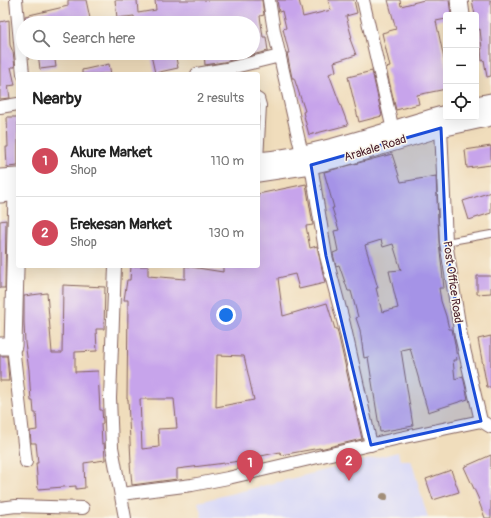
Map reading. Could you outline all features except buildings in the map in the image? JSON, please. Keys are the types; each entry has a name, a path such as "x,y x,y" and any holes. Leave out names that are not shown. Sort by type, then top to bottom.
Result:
{"main road":[{"path":"459,0 461,12"},
{"path":"479,104 491,102"},
{"name":"Arakale Road","path":"306,160 393,130 444,121 491,117"},
{"name":"Arakale Road","path":"260,165 341,158 444,121"},
{"path":"0,178 16,186"},
{"path":"0,194 16,188"},
{"path":"7,346 16,216"}],"street":[{"path":"16,0 18,16"},
{"path":"269,0 274,31 306,160 326,256 344,324 371,445"},
{"path":"363,0 393,130"},
{"path":"209,72 280,56"},
{"path":"22,60 23,72"},
{"path":"0,107 16,104"},
{"name":"Post Office Road","path":"444,121 446,242 461,336 486,424"},
{"path":"115,268 110,398 112,447 125,518"},
{"path":"7,346 26,462"},
{"path":"121,494 206,483 450,426 486,424"},
{"path":"0,508 16,506 83,508"}],"lane":[{"path":"260,97 263,104 260,136"},
{"path":"446,242 491,234"}],"highlighted area":[{"path":"441,128 446,242 461,336 481,421 371,445 326,256 311,165"}],"shaded area":[{"path":"398,452 400,460 411,460 428,518 202,518 198,502"}],"place":[{"name":"Erekesan Market","path":"349,481"},
{"name":"Akure Market","path":"250,483"}]}
